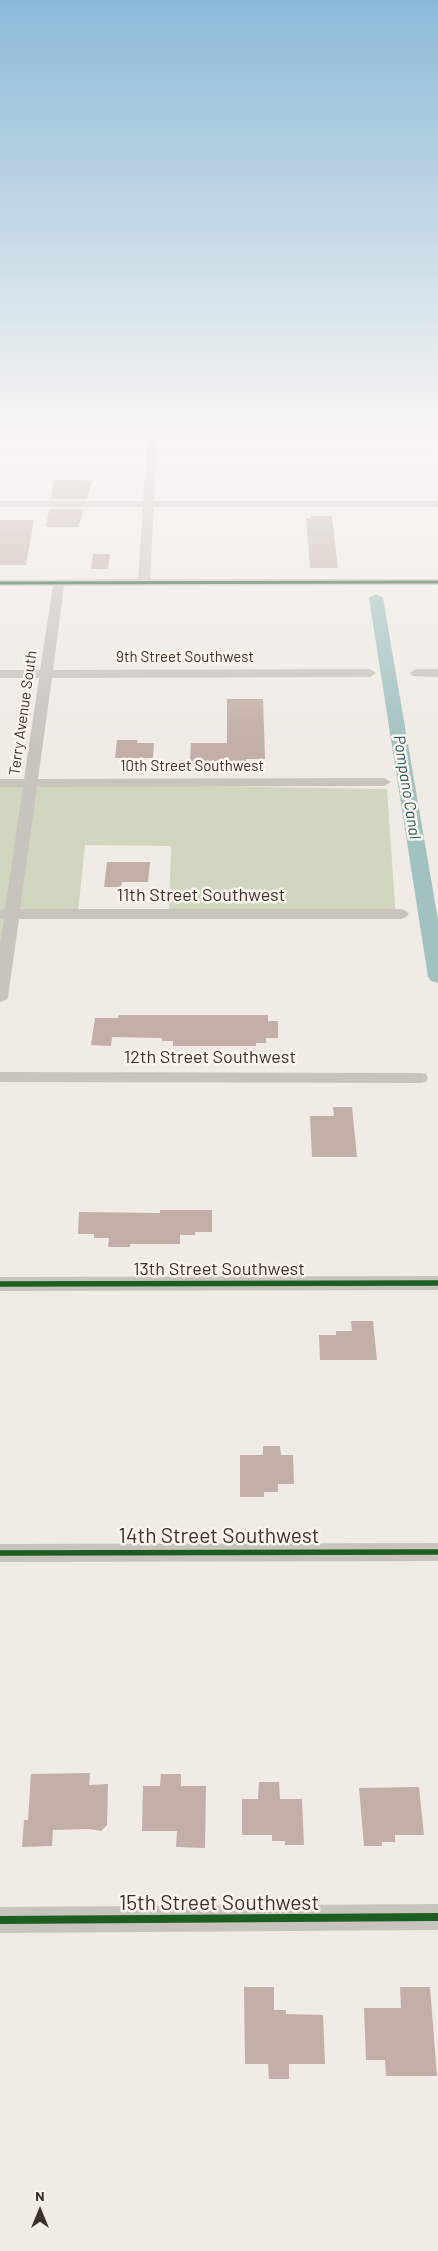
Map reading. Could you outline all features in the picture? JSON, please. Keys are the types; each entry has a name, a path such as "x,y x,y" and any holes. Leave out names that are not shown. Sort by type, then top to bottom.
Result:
{"street":[{"path":"144,582 147,535"},
{"path":"0,582 438,582"},
{"name":"Terry Avenue South","path":"0,997 6,914 30,783 59,582"},
{"name":"9th Street Southwest","path":"0,674 370,673"},
{"path":"416,673 438,673"},
{"name":"10th Street Southwest","path":"0,783 384,782"},
{"name":"11th Street Southwest","path":"6,914 401,914"},
{"name":"12th Street Southwest","path":"0,1077 420,1078"},
{"name":"13th Street Southwest","path":"0,1284 438,1283"},
{"name":"14th Street Southwest","path":"0,1553 438,1552"},
{"name":"15th Street Southwest","path":"0,1920 438,1917"}],"green space":[{"path":"0,783 387,789 396,919 169,916 171,846 85,845 78,912 11,912 0,989"}],"building":[{"path":"0,535 31,535 26,565 0,565"},
{"path":"307,535 334,535 338,568 310,568"},
{"path":"93,554 110,554 108,569 91,569"},
{"path":"227,699 263,699 265,759 246,759 246,764 231,764 231,761 190,761 191,743 227,743"},
{"path":"117,740 138,740 137,743 154,743 153,758 115,758"},
{"path":"107,862 150,862 148,882 122,882 121,887 104,887"},
{"path":"119,1015 268,1015 268,1021 278,1021 278,1038 266,1038 266,1043 256,1043 256,1046 173,1046 173,1041 162,1041 162,1038 112,1037 111,1046 91,1045 95,1018 118,1018"},
{"path":"333,1107 352,1107 357,1157 312,1157 310,1116 334,1116"},
{"path":"160,1210 212,1210 212,1232 195,1232 195,1235 180,1235 180,1244 130,1244 130,1247 108,1247 109,1238 94,1238 94,1234 78,1234 79,1212 160,1213"},
{"path":"351,1321 373,1321 377,1360 320,1360 319,1335 336,1335 336,1331 352,1331"},
{"path":"263,1446 280,1446 281,1455 293,1455 294,1484 278,1484 278,1492 264,1492 264,1497 240,1497 240,1455 263,1455"},
{"path":"90,1773 89,1785 108,1784 107,1825 101,1831 90,1829 53,1830 52,1846 22,1847 24,1820 28,1820 31,1774"},
{"path":"161,1774 181,1774 181,1786 206,1786 205,1848 176,1847 177,1831 142,1831 143,1786 160,1786"},
{"path":"259,1782 279,1782 280,1799 302,1799 304,1845 285,1845 285,1841 272,1841 272,1835 242,1835 242,1799 258,1799"},
{"path":"419,1787 424,1835 395,1835 395,1842 382,1842 382,1846 364,1846 359,1788"},
{"path":"244,1987 274,1987 274,2010 286,2010 286,2014 323,2015 325,2064 289,2064 289,2079 269,2079 268,2064 245,2064"},
{"path":"400,1987 430,1987 437,2076 386,2076 385,2060 366,2060 364,2008 401,2008"}],"waterway":[{"name":"Pompano Canal","path":"376,598 438,977"}],"cycle path":[{"path":"0,583 438,582"},
{"path":"0,1284 438,1283"},
{"path":"0,1553 438,1552"},
{"path":"0,1920 438,1917"}]}
